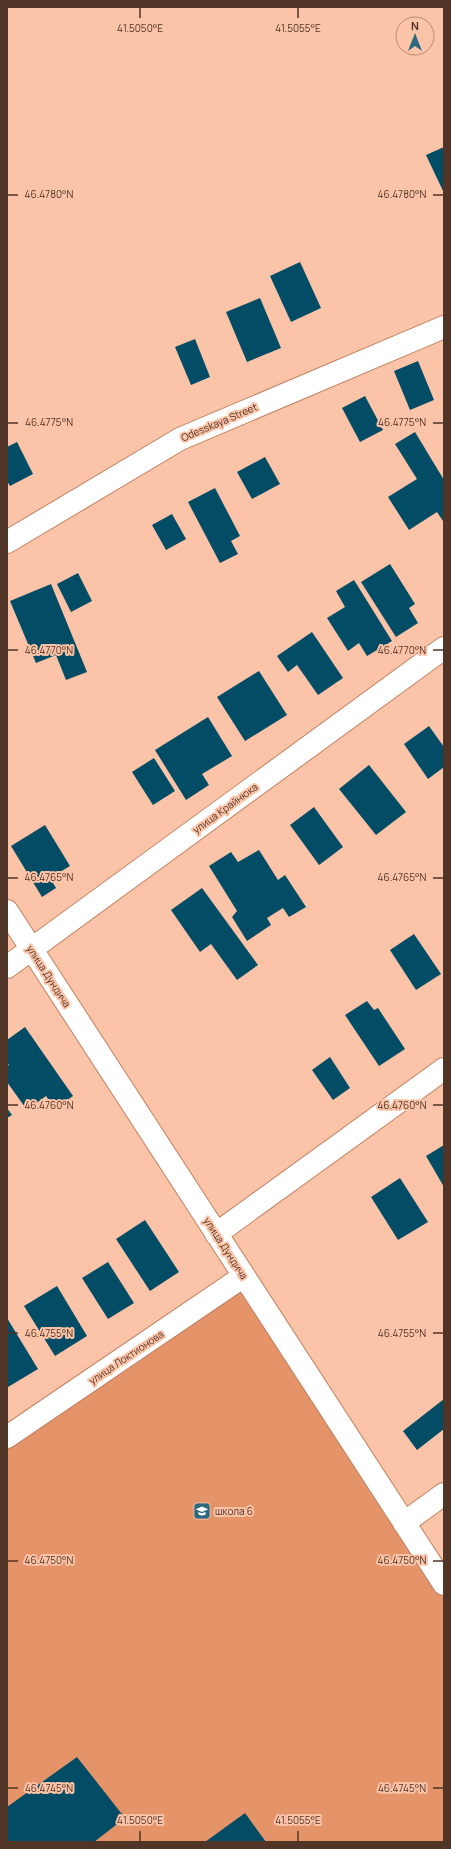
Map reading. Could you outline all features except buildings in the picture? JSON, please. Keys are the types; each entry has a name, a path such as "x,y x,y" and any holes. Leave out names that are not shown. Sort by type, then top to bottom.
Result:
{"street":[{"name":"Odesskaya Street","path":"7,542 180,439 444,326"},
{"name":"улица Крайнюка","path":"7,967 444,648"},
{"name":"улица Дундича","path":"7,911 444,1584"},
{"path":"216,1234 444,1069"},
{"name":"улица Локтионова","path":"7,1437 244,1276"},
{"path":"404,1523 444,1494"}],"shaded area":[{"name":"школа 6","path":"244,1276 444,1585 444,1842 7,1842 7,1437"}],"place":[{"name":"школа 6","path":"202,1511"}]}
